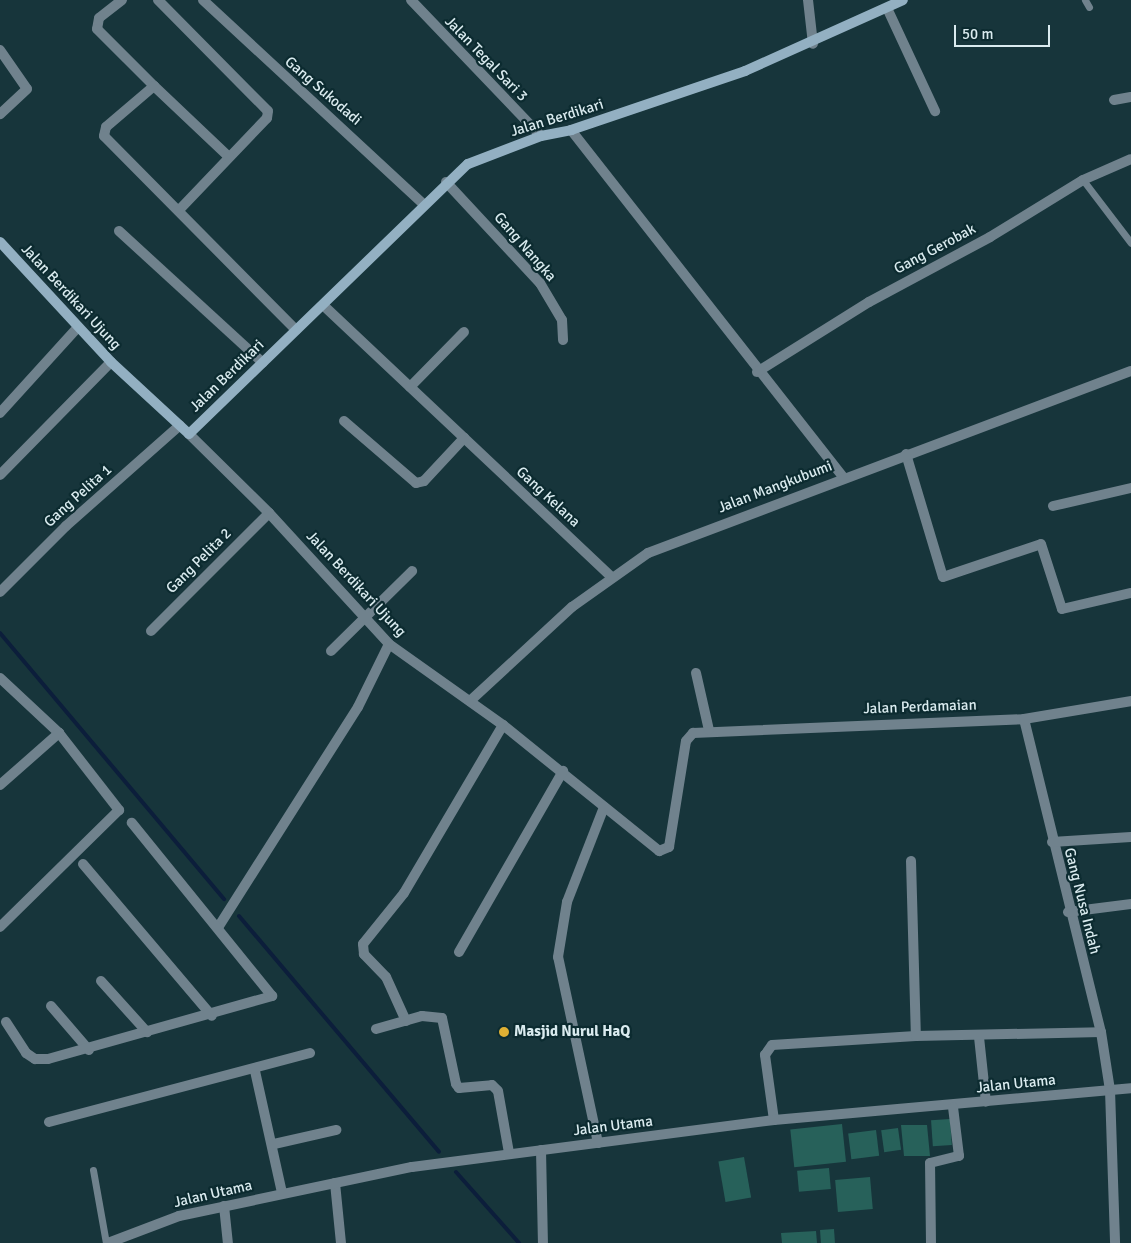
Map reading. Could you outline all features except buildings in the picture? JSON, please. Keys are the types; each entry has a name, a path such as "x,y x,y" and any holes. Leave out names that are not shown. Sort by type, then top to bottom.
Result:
{"street":[{"path":"122,0 99,18 97,29 229,157"},
{"path":"158,0 268,111 267,118 180,209"},
{"name":"Gang Sukodadi","path":"203,0 423,204"},
{"name":"Jalan Tegal Sari 3","path":"411,0 541,136"},
{"path":"808,0 813,44"},
{"name":"Jalan Berdikari","path":"189,434 423,204 468,164 541,136 571,130 813,44 903,0"},
{"path":"888,8 934,111"},
{"path":"0,50 27,90 0,114"},
{"path":"154,86 103,133 180,209 296,330"},
{"path":"1114,100 1131,97"},
{"path":"571,130 757,372 843,477"},
{"name":"Gang Gerobak","path":"757,372 869,302 990,237 1083,180 1131,159"},
{"name":"Gang Nangka","path":"446,182 540,283 562,320 563,340"},
{"path":"119,231 263,363"},
{"name":"Jalan Berdikari Ujung","path":"0,242 111,362 180,425 269,512 389,644 503,725 659,851 667,851 686,742 693,733 709,730"},
{"name":"Gang Kelana","path":"323,304 612,577"},
{"path":"0,413 78,327"},
{"path":"410,387 464,332"},
{"path":"0,475 111,362"},
{"name":"Jalan Mangkubumi","path":"470,701 612,577 648,553 843,477 1131,371"},
{"path":"344,421 416,483 424,481 464,438"},
{"name":"Gang Pelita 1","path":"0,592 66,526 180,425"},
{"path":"906,454 943,577 1041,544 1062,609 1131,593"},
{"path":"1053,506 1131,488"},
{"name":"Gang Pelita 2","path":"151,631 269,512"},
{"path":"331,651 412,571"},
{"path":"219,926 358,707 389,644"},
{"path":"696,672 709,730"},
{"path":"0,678 59,733 119,810 0,927"},
{"name":"Jalan Perdamaian","path":"709,730 1024,720 1131,701"},
{"name":"Gang Nusa Indah","path":"1024,720 1068,912 1100,1032 1110,1090 1116,1243"},
{"path":"406,1020 386,977 364,954 364,944 404,893 503,725"},
{"path":"0,785 59,733"},
{"path":"459,952 562,771"},
{"path":"598,1143 558,957 567,902 604,807"},
{"path":"6,1022 26,1053 35,1059 89,1050 147,1032 212,1016 272,996 219,926 132,823"},
{"path":"1052,842 1131,837"},
{"path":"911,860 916,1036"},
{"path":"83,864 212,1016"},
{"path":"1068,912 1131,904"},
{"path":"101,981 147,1032"},
{"path":"51,1006 89,1050"},
{"path":"376,1029 434,1014 445,1021 456,1084 495,1086 509,1153"},
{"path":"774,1120 765,1055 772,1045 916,1036 1100,1032"},
{"path":"979,1036 986,1102"},
{"path":"49,1122 255,1071 310,1053"},
{"path":"255,1071 274,1144 282,1193"},
{"name":"Jalan Utama","path":"107,1243 179,1216 282,1193 509,1153 774,1120 953,1107 1131,1088"},
{"path":"931,1243 930,1163 959,1156 953,1107"},
{"path":"274,1144 336,1130"},
{"path":"541,1150 544,1243"},
{"path":"335,1183 341,1243"},
{"path":"224,1206 228,1243"}],"lane":[{"path":"1083,180 1131,243"},
{"path":"93,1170 107,1243"}],"waterway":[{"path":"0,633 224,899"},
{"path":"239,916 439,1152"},
{"path":"456,1172 519,1243"}],"place":[{"name":"Masjid Nurul HaQ","path":"504,1032"}]}
